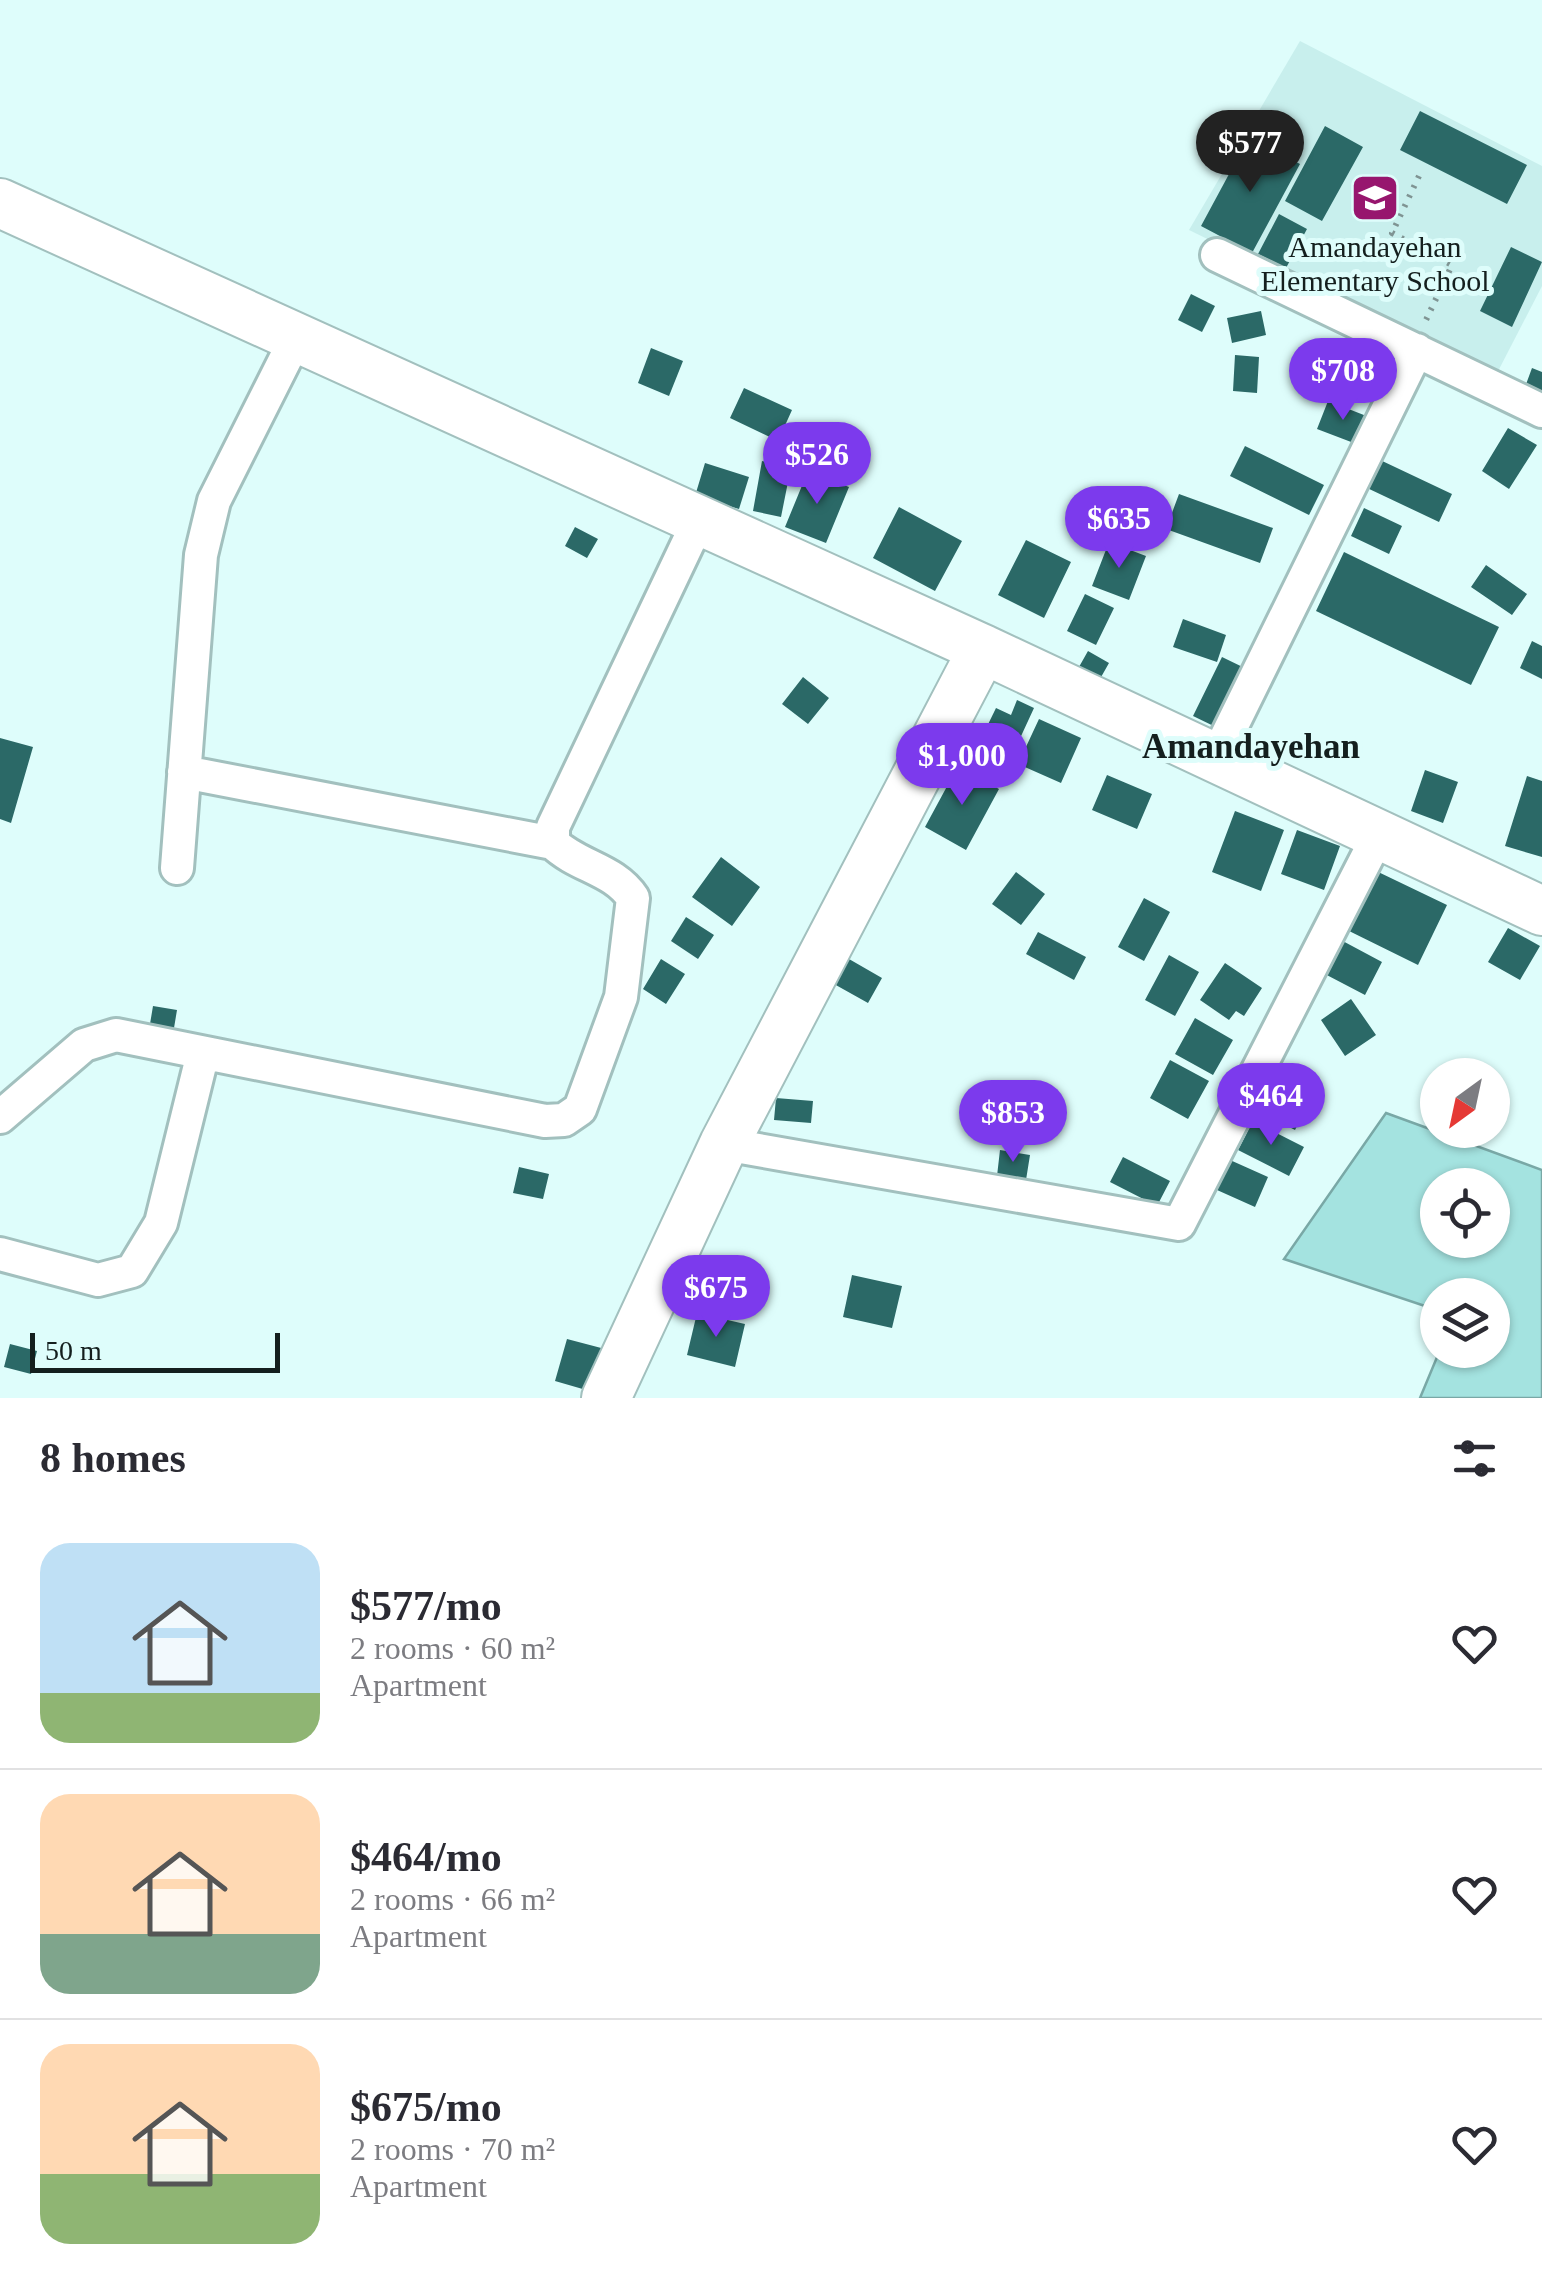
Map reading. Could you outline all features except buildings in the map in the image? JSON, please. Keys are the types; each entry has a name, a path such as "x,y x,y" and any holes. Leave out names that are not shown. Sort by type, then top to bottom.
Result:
{"street":[{"path":"0,203 983,649 1542,911"},
{"path":"1216,255 1542,411"},
{"path":"177,868 202,555 214,501 297,336"},
{"path":"1216,758 1417,350"},
{"path":"554,843 553,828 698,522"},
{"path":"606,1398 724,1144 983,649"},
{"path":"0,1117 84,1045 116,1036 545,1120 564,1120 580,1109 621,996 634,898 622,881 569,858 554,843 184,772"},
{"path":"724,1144 1179,1224 1379,834"},
{"path":"0,1254 98,1280 132,1271 161,1222 203,1053"}],"path":[{"path":"1417,350 1422,329 1452,265 1392,232 1419,176"}],"shaded area":[{"name":"Amandayehan Elementary School","path":"1300,41 1542,166 1542,286 1494,379 1189,230"},
{"path":"1386,1113 1420,1125 1420,1148 1482,1148 1542,1170 1542,1398 1420,1398 1432,1368 1510,1368 1510,1278 1420,1278 1420,1304 1284,1259"}],"place":[{"name":"Amandayehan Elementary School","path":"1375,198"}],"district":[{"name":"Amandayehan","path":"1251,746"}]}
